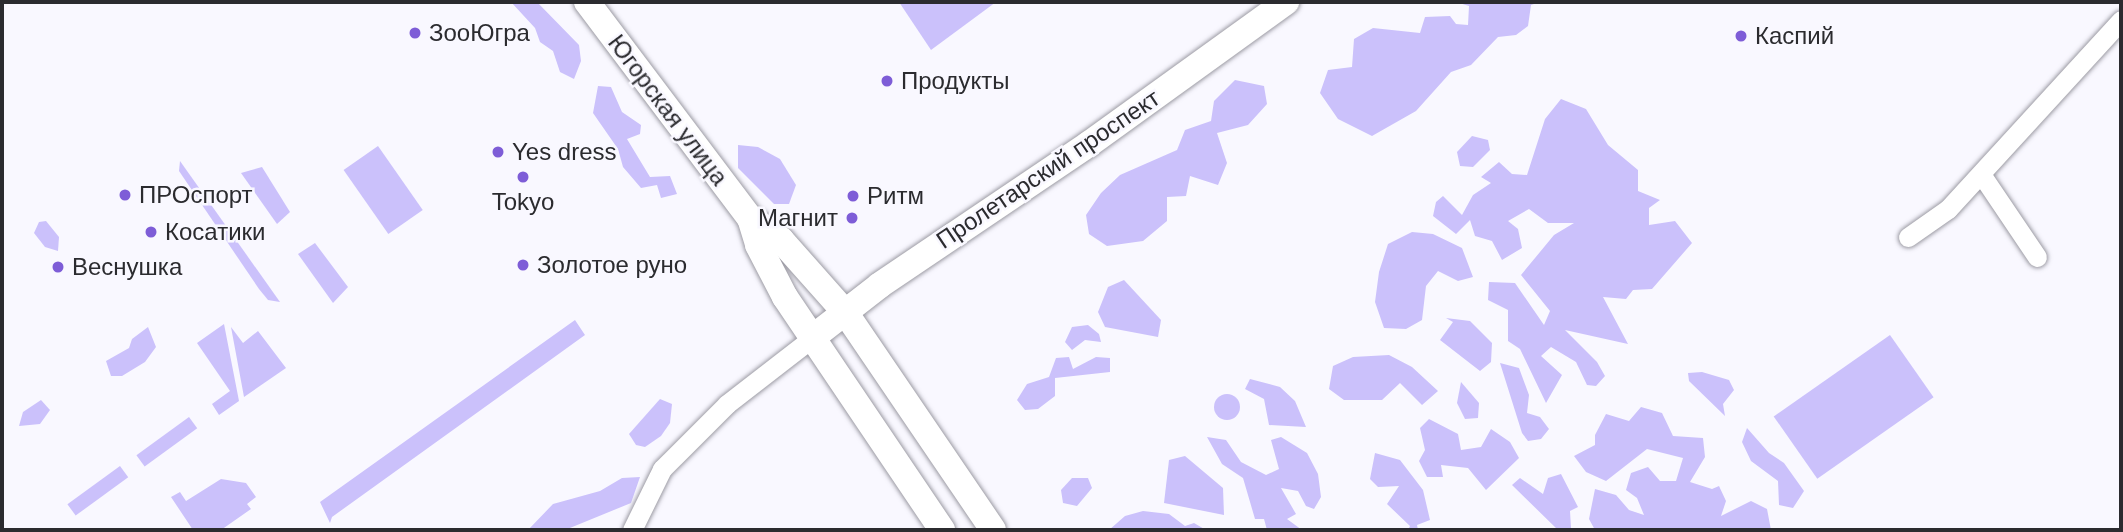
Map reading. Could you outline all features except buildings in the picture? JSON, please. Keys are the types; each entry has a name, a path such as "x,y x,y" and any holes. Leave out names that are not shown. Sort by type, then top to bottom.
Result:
{"main road":[{"name":"Югорская улица","path":"587,2 751,218 781,240 845,312 993,530"},
{"name":"Пролетарский проспект","path":"812,338 845,312 1286,2"},
{"name":"Югорская улица","path":"751,218 771,273 942,530"}],"street":[{"path":"1908,237 1948,209 2121,20"},
{"path":"1981,174 2037,257"},
{"path":"632,530 662,469 727,404 812,338"}],"shaded area":[{"path":"511,2 537,2 579,45 581,61 574,79 560,72 553,51 540,42 535,28"},
{"path":"899,2 996,2 931,50"},
{"path":"1456,2 1540,2 1531,5 1528,26 1516,35 1498,37 1471,65 1451,72 1416,111 1372,136 1338,119 1320,93 1328,70 1352,67 1354,39 1373,28 1420,33 1425,17 1450,16 1456,24 1468,25 1469,6"},
{"path":"1235,80 1264,86 1267,104 1248,125 1217,133 1227,163 1218,185 1190,176 1186,196 1167,197 1167,221 1143,241 1107,246 1089,234 1086,215 1101,193 1120,175 1177,150 1185,130 1211,121 1214,101"},
{"path":"598,86 611,87 622,112 641,125 640,134 627,139 650,177 670,176 677,194 661,198 657,185 641,188 623,167 618,149 593,113"},
{"path":"1561,99 1586,109 1608,145 1638,170 1638,191 1660,200 1649,208 1649,225 1675,221 1692,243 1652,289 1633,290 1626,299 1603,297 1628,344 1565,330 1597,362 1605,376 1596,386 1587,385 1576,362 1551,347 1541,356 1562,375 1546,403 1520,349 1508,341 1508,310 1488,300 1489,282 1515,283 1544,325 1550,311 1521,275 1554,235 1574,223 1548,223 1529,209 1508,221 1518,229 1522,248 1502,260 1492,241 1475,236 1470,220 1456,234 1433,216 1436,202 1443,196 1462,215 1473,195 1491,183 1481,177 1499,162 1512,174 1527,175 1545,119"},
{"path":"1472,136 1488,140 1490,150 1473,167 1460,166 1457,152"},
{"path":"738,145 758,147 780,159 796,185 789,204 774,204 738,168"},
{"path":"378,146 423,210 388,234 344,170"},
{"path":"180,161 280,302 268,300 259,289 179,171"},
{"path":"262,167 290,212 277,224 241,173"},
{"path":"46,221 59,237 58,251 45,247 34,233 39,222"},
{"path":"1412,232 1433,234 1462,248 1473,277 1458,281 1438,271 1426,286 1422,320 1406,329 1384,328 1375,302 1379,272 1388,244"},
{"path":"315,243 348,287 333,303 298,254"},
{"path":"1124,280 1161,320 1158,337 1105,327 1098,312 1108,287"},
{"path":"1446,318 1470,321 1492,343 1491,362 1480,371 1440,340 1453,322"},
{"path":"575,320 585,335 332,517 330,523 320,502"},
{"path":"224,324 239,401 219,415 212,404 230,391 197,343"},
{"path":"1088,325 1099,334 1101,342 1085,340 1072,350 1065,342 1072,327"},
{"path":"148,327 156,347 145,362 122,376 111,376 106,361 129,348 132,339"},
{"path":"231,327 243,343 258,331 286,368 244,397"},
{"path":"1890,335 1934,397 1817,479 1774,416"},
{"path":"1389,355 1412,367 1438,391 1422,405 1400,383 1382,400 1344,400 1329,389 1333,366 1353,357"},
{"path":"1069,357 1073,369 1096,357 1110,358 1110,372 1055,378 1055,396 1038,409 1025,410 1017,400 1027,384 1049,377 1056,358"},
{"path":"1500,363 1519,368 1529,395 1527,413 1540,417 1549,429 1541,439 1528,441 1522,433"},
{"path":"1702,372 1729,380 1734,390 1723,404 1725,416 1689,381 1688,373"},
{"path":"1250,379 1280,387 1295,401 1306,427 1269,425 1264,399 1245,389"},
{"path":"1461,382 1479,403 1478,418 1465,419 1457,403"},
{"path":"1227,394 1236,398 1240,407 1236,416 1227,420 1218,416 1214,407 1218,398"},
{"path":"660,399 672,404 670,423 661,436 645,447 636,445 629,434"},
{"path":"41,400 50,410 40,424 19,426 23,412"},
{"path":"1641,407 1662,413 1673,436 1703,438 1705,457 1690,482 1712,489 1719,486 1726,501 1721,516 1751,501 1767,509 1771,530 1595,530 1589,519 1595,489 1616,495 1629,510 1644,515 1637,498 1626,490 1631,473 1648,467 1660,481 1676,481 1683,458 1647,449 1606,481 1586,472 1574,456 1595,445 1595,435 1606,414 1629,421"},
{"path":"189,417 197,428 145,467 136,455"},
{"path":"1429,419 1458,434 1461,450 1481,447 1491,429 1510,442 1519,458 1486,490 1468,468 1441,465 1443,477 1427,477 1419,461 1425,450 1420,428"},
{"path":"1747,428 1769,453 1784,463 1804,491 1793,508 1779,505 1778,481 1751,461 1742,442"},
{"path":"1207,437 1226,440 1241,462 1266,475 1279,469 1271,440 1281,437 1307,453 1318,474 1321,497 1314,509 1306,506 1298,491 1281,488 1296,514 1287,519 1302,530 1267,530 1264,519 1255,519 1243,478 1222,464"},
{"path":"1375,453 1400,460 1423,490 1430,520 1417,525 1418,530 1408,530 1410,526 1387,504 1399,486 1378,487 1370,479"},
{"path":"1185,456 1223,488 1224,515 1164,503 1169,460"},
{"path":"120,466 128,477 76,516 67,504"},
{"path":"1561,474 1578,507 1570,511 1571,528 1566,530 1558,530 1512,485 1520,478 1543,494 1548,478"},
{"path":"640,477 631,503 565,530 528,530 553,504 600,491 622,478"},
{"path":"1072,478 1088,478 1092,488 1077,506 1063,503 1061,490"},
{"path":"221,479 246,483 256,497 247,504 251,509 221,530 193,530 171,497 180,492 186,501"},
{"path":"1143,511 1169,514 1185,526 1194,523 1206,530 1109,530 1125,516"}],"place":[{"name":"ЗооЮгра","path":"415,33"},
{"name":"Каспий","path":"1741,36"},
{"name":"Продукты","path":"887,81"},
{"name":"Yes dress","path":"498,152"},
{"name":"Tokyo","path":"523,177"},
{"name":"ПРОспорт","path":"125,195"},
{"name":"Ритм","path":"853,196"},
{"name":"Магнит","path":"852,218"},
{"name":"Косатики","path":"151,232"},
{"name":"Золотое руно","path":"523,265"},
{"name":"Веснушка","path":"58,267"}]}
